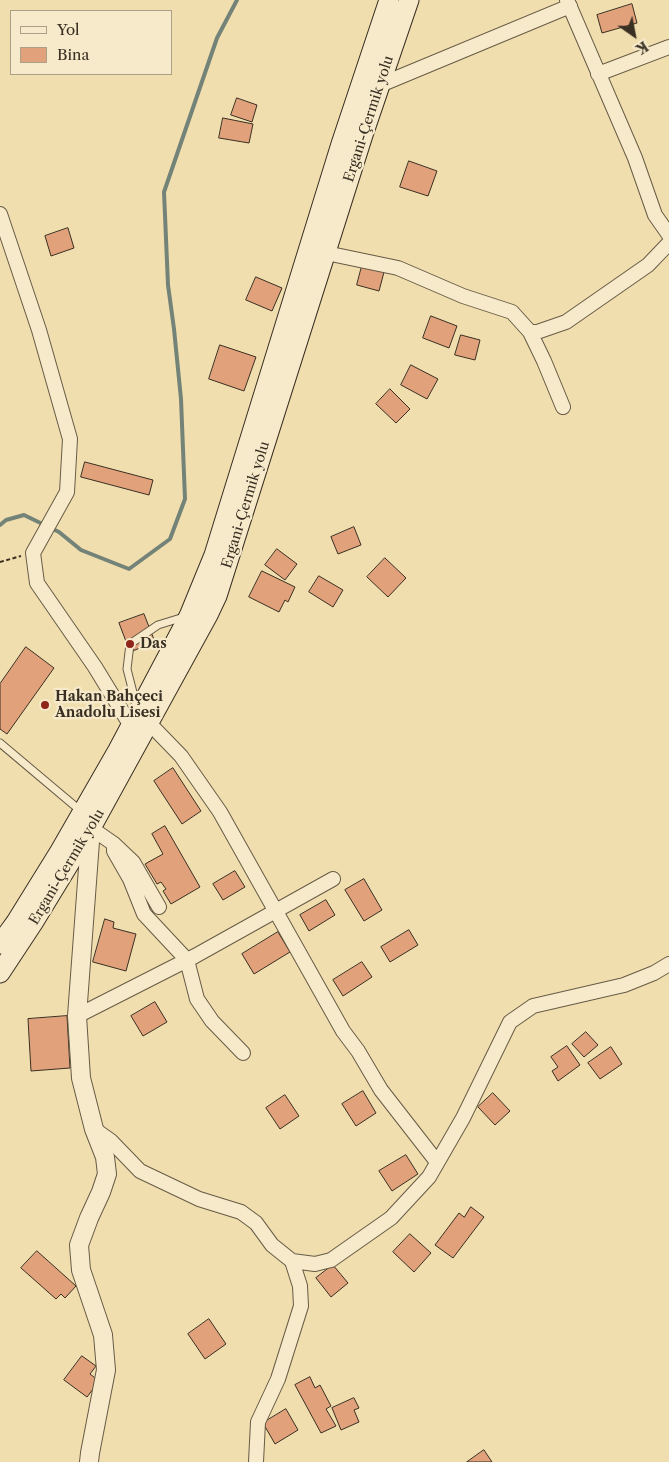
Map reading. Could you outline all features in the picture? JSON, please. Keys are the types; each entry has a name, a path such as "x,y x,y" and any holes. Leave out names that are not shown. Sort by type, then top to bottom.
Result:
{"main road":[{"name":"Ergani-Çermik yolu","path":"0,973 33,923 140,720 189,616 214,555 341,144 389,0"},
{"name":"Ergani-Çermik yolu","path":"140,720 208,615 216,596 409,0"},
{"name":"Ergani-Çermik yolu","path":"0,944 87,820"}],"street":[{"path":"380,85 568,3 635,158 656,215 669,235"},
{"path":"598,74 669,47"},
{"path":"0,214 39,330 70,440 67,492 33,553 37,583 95,667 140,720 181,756 220,812 343,1031 358,1050 381,1090 437,1162"},
{"path":"530,332 537,332 566,322 648,265 669,244"},
{"path":"326,252 398,268 463,296 512,312 530,332 563,407"},
{"path":"87,820 133,862 159,907"},
{"path":"87,820 77,1016 81,1078 94,1130 105,1157 107,1174 102,1192 88,1218 79,1245 81,1270 102,1336 106,1370 89,1462"},
{"path":"114,844 114,851 130,879 144,914 187,960 197,999 212,1021 243,1053"},
{"path":"77,1016 187,960 334,880"},
{"path":"94,1130 111,1141 140,1171 200,1200 240,1212 256,1223 272,1245 292,1261 315,1264 331,1260 391,1218 428,1177 463,1118 510,1022 533,1006 624,985 654,973 669,964"},
{"path":"256,1462 258,1422 278,1378 301,1306 300,1286 292,1261"}],"lane":[{"path":"140,720 127,669 130,644 158,625 189,616"},
{"path":"0,743 87,820"}],"path":[{"path":"0,562 33,553"}],"building":[{"path":"632,4 637,23 602,33 597,15"},
{"path":"237,98 257,105 252,122 231,115"},
{"path":"223,118 253,124 249,143 219,138"},
{"path":"409,161 437,171 428,196 400,187"},
{"path":"68,228 74,248 51,256 45,236"},
{"path":"362,266 384,272 379,291 357,285"},
{"path":"256,277 282,288 272,311 246,300"},
{"path":"431,316 457,326 449,348 423,338"},
{"path":"461,335 480,340 475,360 455,355"},
{"path":"220,345 256,357 244,391 209,379"},
{"path":"411,365 438,379 427,399 401,385"},
{"path":"390,389 410,409 396,423 376,404"},
{"path":"85,462 153,480 149,495 81,477"},
{"path":"354,527 361,545 338,554 331,537"},
{"path":"277,549 297,564 285,580 265,565"},
{"path":"385,558 406,578 388,597 367,577"},
{"path":"262,571 295,587 288,602 285,600 279,612 249,597"},
{"path":"319,576 343,590 333,607 309,592"},
{"path":"144,614 155,642 130,652 119,623"},
{"path":"26,647 54,668 7,734 0,729 0,684"},
{"path":"173,768 201,811 182,824 154,781"},
{"path":"165,826 200,887 171,904 163,891 166,889 161,882 157,884 145,864 163,854 152,834"},
{"path":"235,871 245,887 223,900 213,884"},
{"path":"364,879 382,910 364,921 345,890"},
{"path":"326,900 335,915 309,931 300,915"},
{"path":"105,919 114,922 113,928 136,934 126,971 93,962"},
{"path":"409,930 418,945 390,962 381,947"},
{"path":"278,932 290,952 254,974 242,954"},
{"path":"362,962 372,977 343,996 333,980"},
{"path":"155,1002 167,1022 143,1036 131,1016"},
{"path":"67,1016 70,1068 31,1071 28,1019"},
{"path":"586,1032 598,1045 584,1057 572,1044"},
{"path":"567,1046 580,1065 558,1081 552,1071 558,1067 551,1057"},
{"path":"611,1047 622,1064 600,1079 588,1063"},
{"path":"363,1091 376,1113 356,1126 342,1104"},
{"path":"493,1093 510,1111 495,1125 478,1107"},
{"path":"285,1095 299,1116 280,1129 266,1108"},
{"path":"406,1155 418,1174 392,1191 379,1171"},
{"path":"471,1207 484,1217 453,1258 435,1245 459,1213 464,1217"},
{"path":"410,1234 431,1253 414,1272 393,1252"},
{"path":"37,1251 76,1286 65,1298 61,1294 56,1299 21,1268"},
{"path":"333,1265 348,1283 331,1297 316,1278"},
{"path":"209,1319 226,1344 205,1359 188,1334"},
{"path":"82,1356 96,1366 90,1374 99,1381 87,1397 64,1380"},
{"path":"310,1377 315,1388 320,1385 331,1406 326,1409 336,1426 321,1433 295,1385"},
{"path":"354,1398 359,1408 354,1410 359,1422 341,1430 332,1408"},
{"path":"286,1409 298,1430 275,1444 263,1423"},
{"path":"484,1450 492,1462 467,1462"}],"waterway":[{"path":"0,525 6,520 24,515 59,532 81,550 129,569 170,539 185,499 181,399 168,285 164,192 217,38 237,0"}],"place":[{"name":"Das","path":"130,644"},
{"name":"Hakan Bahçeci Anadolu Lisesi","path":"45,705"}]}
